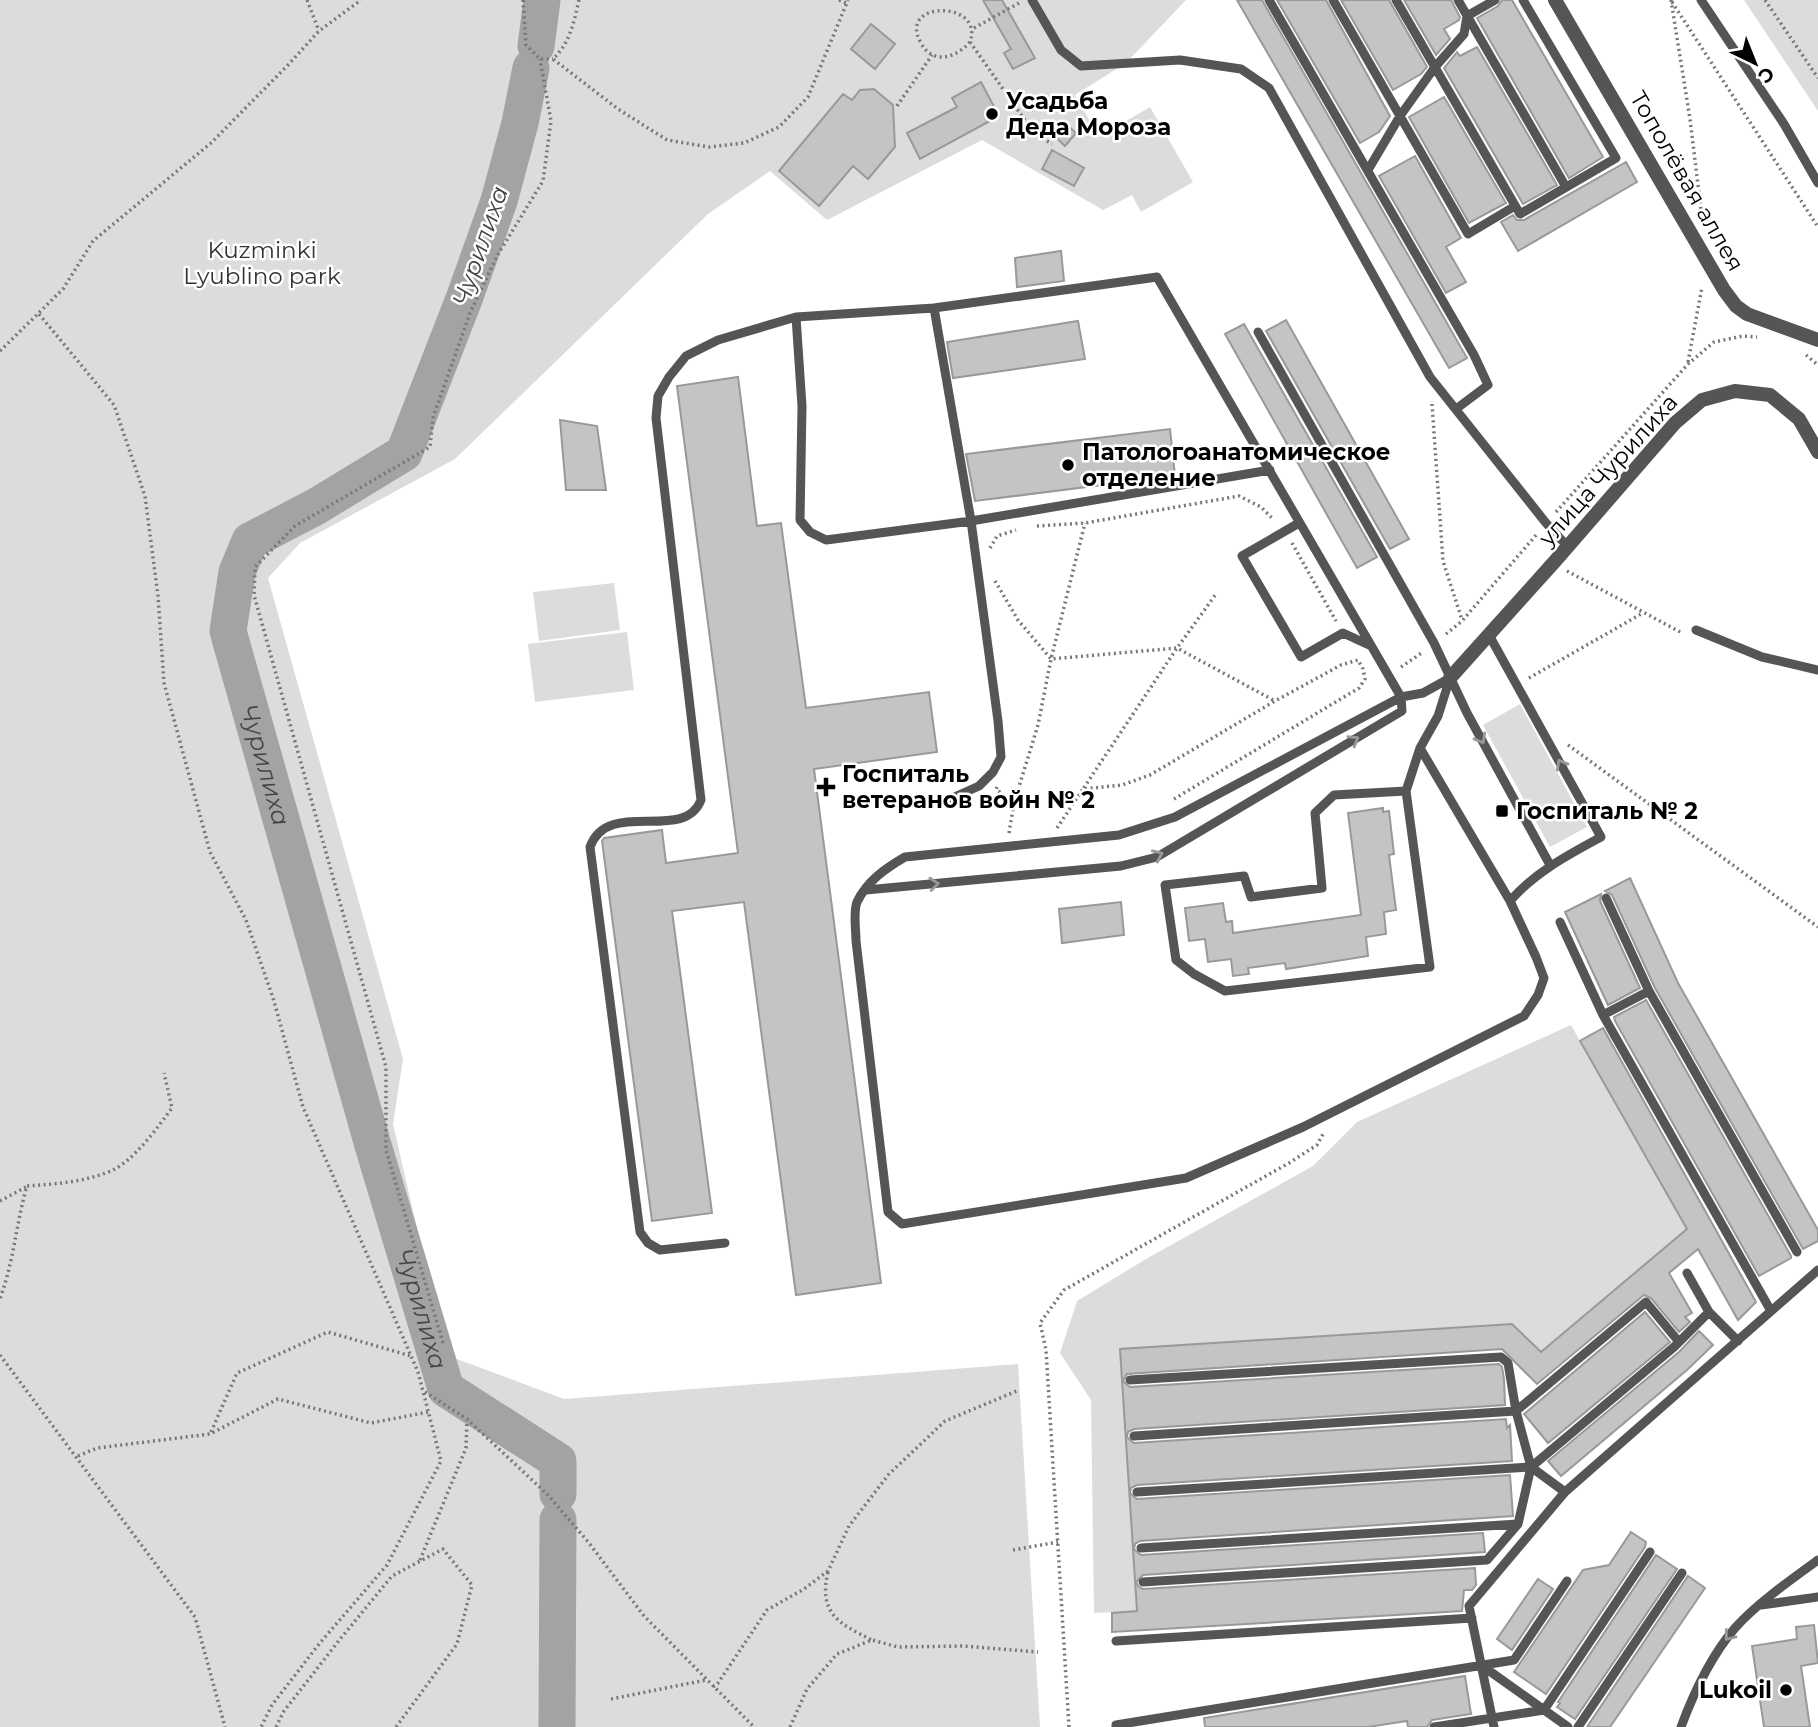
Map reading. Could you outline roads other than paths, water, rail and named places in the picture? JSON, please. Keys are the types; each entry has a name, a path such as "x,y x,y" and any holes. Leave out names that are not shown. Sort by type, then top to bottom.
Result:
{"street":[{"name":"Тополёвая аллея","path":"1555,0 1736,306 1747,314 1818,340"},
{"name":"улица Чурилиха","path":"1450,677 1568,547 1675,423 1702,400 1735,391 1770,396 1799,419 1818,452"}],"lane":[{"path":"1032,0 1061,50 1081,66 1180,60 1241,69 1269,88 1430,377 1568,547"},
{"path":"1269,0 1474,355 1488,385 1457,409"},
{"path":"1333,0 1468,234 1515,206"},
{"path":"1396,0 1520,214 1616,158 1523,0"},
{"path":"1458,0 1566,187"},
{"path":"1467,16 1495,0"},
{"path":"1701,0 1784,124 1818,183"},
{"path":"1368,170 1400,116 1435,67 1464,34 1467,16"},
{"path":"725,1243 660,1250 648,1243 640,1232 590,846 598,833 612,823 683,818 694,811 701,800 656,418 658,396 686,356 718,340 796,317 933,308 1157,277 1401,697 1402,711 1157,858 1121,866 866,890"},
{"path":"933,308 971,521 1001,757 993,772 979,786 941,803"},
{"path":"796,317 802,406 800,520 810,532 825,540 971,521 1270,470"},
{"path":"1258,332 1434,643 1467,713 1550,865"},
{"path":"1299,523 1242,556 1301,657 1343,633 1371,646"},
{"path":"1696,630 1762,657 1818,670"},
{"path":"1489,635 1601,837 1550,865 1525,883 1510,901"},
{"path":"1420,748 1510,901 1544,978 1538,995 1524,1016 1303,1127 1186,1178 902,1224 888,1212 856,941 856,903 884,869 905,858 1119,835 1147,828 1175,817 1401,697 1423,693 1450,677"},
{"path":"1406,791 1334,795 1315,813 1322,888 1251,897 1244,876 1165,885 1176,960 1194,974 1225,991 1430,967 1406,791 1420,748 1438,716 1450,677"},
{"path":"1606,898 1649,991 1797,1252"},
{"path":"1560,922 1603,1015 1771,1311"},
{"path":"1603,1015 1649,991"},
{"path":"1493,1722 1469,1606 1565,1492 1818,1270"},
{"path":"1687,1273 1709,1312 1738,1341"},
{"path":"1133,1436 1516,1411 1646,1302 1679,1342"},
{"path":"1137,1492 1531,1467 1679,1342 1709,1312"},
{"path":"1130,1380 1501,1357 1508,1363 1516,1411 1531,1467 1518,1524 1487,1560 1143,1582"},
{"path":"1531,1467 1565,1492"},
{"path":"1141,1548 1518,1524"},
{"path":"1434,1727 1493,1722 1544,1710 1650,1552"},
{"path":"1681,1727 1694,1693 1719,1648 1736,1626 1818,1560"},
{"path":"1577,1727 1682,1573"},
{"path":"1116,1727 1514,1660 1567,1581"},
{"path":"1761,1605 1818,1597"},
{"path":"1116,1641 1472,1618"},
{"path":"1481,1665 1568,1727"}],"waterway":[{"name":"Чурилиха","path":"536,46 542,0"},
{"name":"Чурилиха","path":"531,68 520,123 499,201 404,453 317,506 250,541 237,572 228,631 372,1142 446,1389 558,1461 558,1494"},
{"name":"Чурилиха","path":"557,1727 558,1520"}],"place":[{"name":"Усадьба Деда Мороза","path":"992,114"},
{"name":"Патологоанатомическое отделение","path":"1068,465"},
{"name":"Госпиталь ветеранов войн № 2","path":"826,787"},
{"name":"Госпиталь № 2","path":"1502,811"},
{"name":"Lukoil","path":"1786,1690"}],"park label":[{"name":"Kuzminki Lyublino park","path":"262,263"}]}
